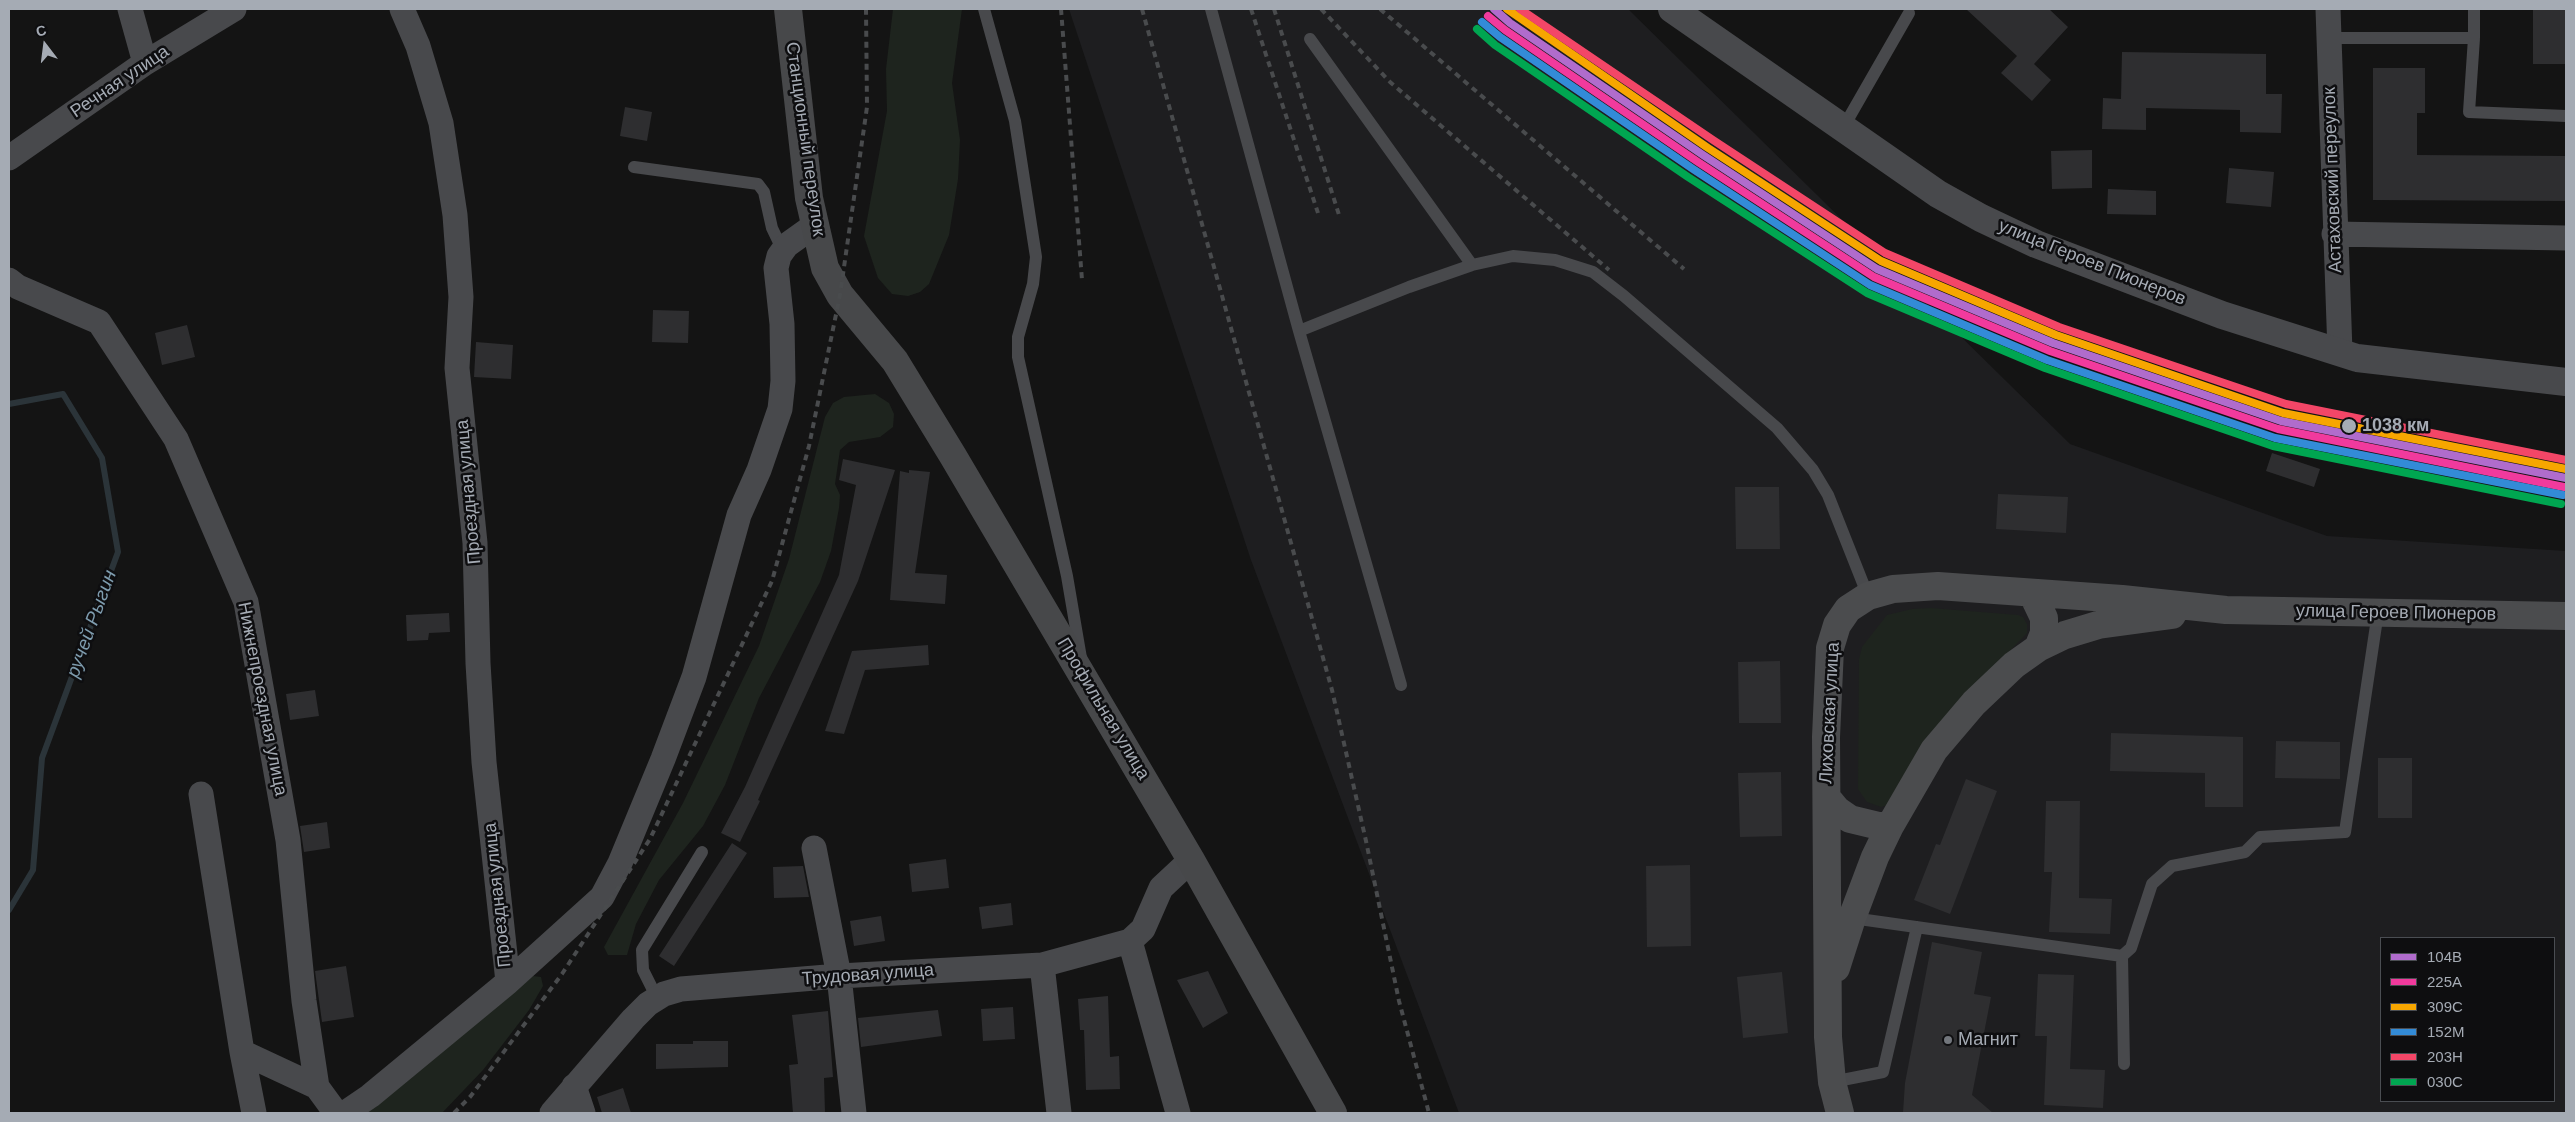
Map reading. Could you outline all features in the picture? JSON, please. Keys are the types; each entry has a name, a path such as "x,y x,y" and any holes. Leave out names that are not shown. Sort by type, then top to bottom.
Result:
{"main road":[{"name":"Станционный переулок","path":"788,9 809,198 815,225 825,268 840,294 858,315"},
{"name":"Профильная улица","path":"858,315 895,361 1085,680 1192,860 1333,1113"},
{"name":"Лиховская улица","path":"1840,1113 1832,1082 1828,995 1826,738 1830,648 1836,625 1848,609 1868,596 1892,589 1930,586 2130,600 2226,610"},
{"path":"2032,593 2044,618 2044,633 2038,648"},
{"path":"1828,995 1852,918 1890,826 1934,750 1974,703 2014,666 2038,648 2065,635 2098,625 2226,610"},
{"name":"улица Героев Пионеров","path":"2226,610 2566,616"},
{"path":"1827,798 1837,810 1850,819 1879,826 1890,826"}],"street":[{"path":"130,9 145,64"},
{"name":"Речная улица","path":"9,158 145,64 234,9"},
{"name":"Проездная улица","path":"402,9 418,46 441,123 455,215 461,297 457,368 475,543 478,662 484,762 508,982"},
{"name":"улица Героев Пионеров","path":"1672,9 1938,194 2036,244 2222,315 2357,358 2566,382"},
{"name":"Астаховский переулок","path":"2328,9 2334,234 2340,352"},
{"path":"345,1113 370,1096 508,982 602,897 620,863 683,709 694,677 739,515 759,470 780,409 784,381 782,324 776,268 787,245 815,225"},
{"path":"2334,234 2566,238"},
{"name":"Нижнепроездная улица","path":"9,280 18,287 100,322 176,438 246,602 288,840 304,1001 317,1087 336,1113"},
{"path":"201,794 242,1052 254,1113"},
{"path":"814,848 839,976 854,1113"},
{"path":"1178,1113 1130,941 1143,929 1161,888 1192,860"},
{"name":"Трудовая улица","path":"552,1113 632,1019 657,998 682,989 839,976 1042,965 1130,941"},
{"path":"1042,965 1059,1113"},
{"path":"242,1052 317,1087"},
{"path":"574,1086 583,1113"}],"lane":[{"path":"984,9 1016,121 1036,257 1033,284 1018,337 1018,357 1067,576 1085,680"},
{"path":"1211,9 1299,331 1401,685"},
{"path":"2474,9 2469,112 2566,116"},
{"path":"1843,128 1909,14"},
{"path":"2328,38 2474,38"},
{"path":"1310,39 1472,266"},
{"path":"634,167 758,184 764,192 772,228 783,251"},
{"path":"1299,331 1409,287 1472,266 1513,256 1555,260 1592,272 1624,296 1776,428 1813,470 1832,504 1868,596"},
{"path":"2124,1064 2122,956 2130,948 2152,884 2172,866 2245,852 2260,837 2345,832 2378,612"},
{"path":"657,998 643,970 642,950 702,852"},
{"path":"1852,918 2122,956"},
{"path":"1832,1082 1883,1072 1917,926"}],"shaded area":[{"path":"893,9 962,9 952,83 960,140 958,179 949,235 929,284 920,292 908,296 892,294 878,278 864,236 887,111 886,69"},
{"path":"1069,9 1628,9 2070,444 2327,536 2566,551 2566,1113 1459,1113 1251,560"},
{"path":"875,394 889,403 894,414 893,427 880,437 849,442 840,450 835,484 840,495 839,508 831,551 820,582 759,698 725,785 703,826 659,880 636,924 627,955 608,955 604,947 683,803 759,646 789,559 825,417 833,403 844,397"},
{"path":"1931,608 2018,615 2023,617 2027,624 2027,633 1946,717 1887,805 1881,807 1867,802 1858,789 1859,659 1862,647 1887,615 1912,609"},
{"path":"533,976 541,977 543,986 529,1010 483,1070 442,1113 361,1113"}],"building":[{"path":"1966,9 2049,9 2068,27 2034,64 2051,80 2032,101 2001,73 2017,56"},
{"path":"2533,9 2566,9 2566,64 2533,64"},
{"path":"2122,52 2266,54 2266,94 2282,94 2281,133 2240,132 2240,110 2146,108 2146,130 2102,129 2103,98 2121,99"},
{"path":"2373,68 2425,68 2425,113 2417,113 2417,155 2566,156 2566,201 2373,200"},
{"path":"625,107 652,112 647,141 620,136"},
{"path":"2092,150 2092,188 2052,189 2051,151"},
{"path":"2229,168 2274,172 2271,207 2226,203"},
{"path":"2108,189 2156,191 2156,215 2107,214"},
{"path":"653,310 689,311 688,343 652,342"},
{"path":"187,325 195,357 162,365 155,333"},
{"path":"476,342 513,345 511,379 474,377"},
{"path":"2272,453 2320,469 2314,487 2266,471"},
{"path":"843,459 895,470 858,581 740,842 721,833 745,787 839,575 856,485 839,480"},
{"path":"909,470 930,472 915,573 947,575 945,604 890,600 900,471 909,473"},
{"path":"1735,487 1779,487 1780,549 1736,549"},
{"path":"1998,494 2068,497 2066,533 1996,529"},
{"path":"449,613 450,632 429,633 428,640 407,641 406,615"},
{"path":"928,645 929,665 865,670 844,734 825,731 852,651"},
{"path":"1780,661 1781,723 1739,723 1738,662"},
{"path":"315,690 319,716 290,720 286,694"},
{"path":"2111,733 2243,737 2243,807 2205,807 2205,773 2110,771"},
{"path":"2276,741 2340,742 2340,779 2275,778"},
{"path":"2378,758 2412,758 2412,818 2378,818"},
{"path":"1781,772 1782,836 1740,837 1738,773"},
{"path":"1966,779 1997,791 1950,914 1914,900 1936,844 1940,845"},
{"path":"2046,801 2080,801 2079,898 2112,899 2110,934 2049,932 2052,872 2044,872"},
{"path":"327,822 330,848 304,852 300,826"},
{"path":"732,843 747,853 674,966 659,956"},
{"path":"946,859 949,888 912,892 909,864"},
{"path":"1690,865 1691,946 1647,947 1646,866"},
{"path":"803,866 809,897 774,898 773,867"},
{"path":"1011,903 1013,925 982,929 979,907"},
{"path":"881,916 885,941 854,946 850,921"},
{"name":"Магнит","path":"1932,942 1982,952 1974,994 1991,997 1972,1095 1993,1113 1903,1113 1905,1083"},
{"path":"346,966 354,1017 322,1022 315,971"},
{"path":"1208,971 1228,1013 1203,1028 1177,980"},
{"path":"1782,972 1788,1033 1743,1038 1737,977"},
{"path":"2038,974 2074,975 2070,1069 2105,1070 2103,1108 2044,1105 2047,1036 2035,1036"},
{"path":"1108,996 1110,1057 1119,1056 1120,1089 1086,1090 1084,1030 1080,1030 1078,999"},
{"path":"1013,1007 1015,1039 983,1041 981,1009"},
{"path":"938,1010 942,1036 861,1047 858,1018"},
{"path":"828,1011 833,1077 824,1078 825,1113 793,1113 789,1065 798,1064 792,1015"},
{"path":"693,1041 728,1041 728,1067 656,1069 656,1044 693,1044"},
{"path":"623,1088 631,1113 602,1113 597,1097"}],"waterway":[{"name":"ручей Рыгин","path":"9,404 63,394 102,458 118,552 42,758 33,870 9,910"}],"railway":[{"path":"454,1113 470,1097 562,974 650,839 772,581 809,446 840,295 867,107 866,9"},
{"path":"1061,9 1082,280"},
{"path":"1142,9 1332,690 1399,1001 1429,1113"},
{"path":"1251,9 1318,213"},
{"path":"1274,9 1340,218"},
{"path":"1321,9 1390,82 1609,270"},
{"path":"1380,9 1684,269"}],"transit line":[{"name":"104В","path":"1494,9 1510,23 1703,155 1877,269 2053,343 2281,421 2566,478"},
{"name":"309С","path":"1507,9 1708,148 1881,261 2056,335 2283,413 2566,469"},
{"name":"203Н","path":"1520,9 1713,140 1885,253 2059,327 2286,404 2566,460"},
{"name":"225А","path":"1488,16 1505,30 1698,162 1874,277 2050,351 2278,429 2564,487"},
{"name":"152М","path":"1482,22 1500,37 1693,169 1870,285 2047,360 2275,438 2563,495"},
{"name":"030C","path":"1477,29 1495,45 1688,177 1867,293 2045,368 2273,446 2561,504"}],"place":[{"name":"1038 км","path":"2349,426"},
{"name":"Магнит","path":"1948,1040"}]}
